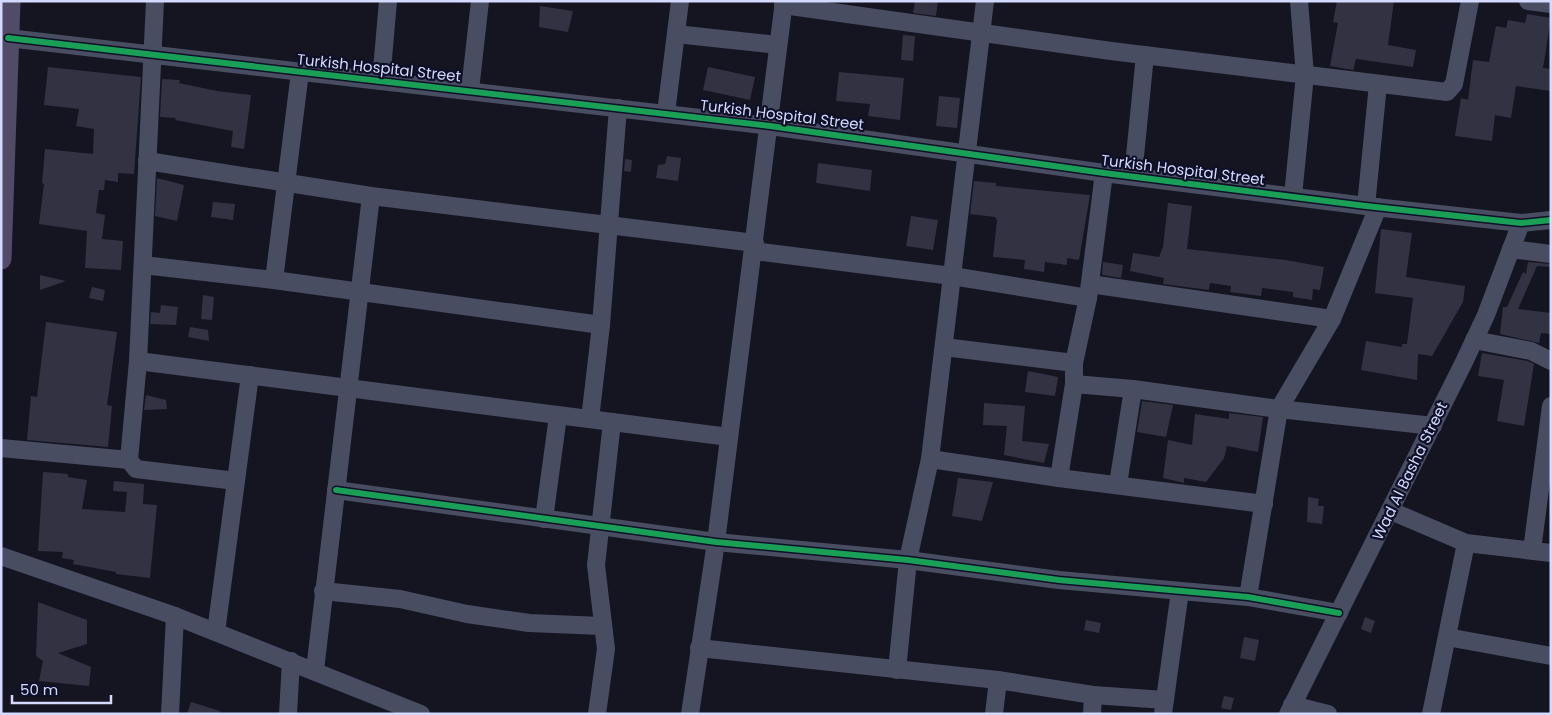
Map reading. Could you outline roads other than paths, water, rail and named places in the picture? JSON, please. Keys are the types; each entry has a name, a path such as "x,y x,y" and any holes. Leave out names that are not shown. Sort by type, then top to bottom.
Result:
{"main road":[{"path":"1,259 10,1"}],"street":[{"path":"155,1 138,361 129,460 136,469 236,481"},
{"path":"381,81 388,1"},
{"path":"470,90 480,1"},
{"path":"666,113 680,1"},
{"path":"897,670 908,560 930,459 985,1"},
{"path":"1293,196 1305,75 1298,1"},
{"path":"690,714 716,542 728,437 770,126 784,3 1145,55 1447,92 1452,89 1470,1"},
{"path":"1528,1 1551,4"},
{"path":"676,34 778,45"},
{"name":"Turkish Hospital Street","path":"8,38 666,113 967,152 1104,173 1372,207 1521,223 1551,220"},
{"path":"1133,176 1145,55"},
{"path":"274,280 300,72"},
{"path":"1248,598 1279,409 1332,319 1372,207 1378,84"},
{"path":"590,419 601,324 618,108"},
{"path":"147,161 371,196 609,225 952,276 1332,319"},
{"path":"1059,478 1074,384 1074,363 1089,291 1104,173"},
{"path":"315,670 371,196"},
{"name":"Wad Al Basha Street","path":"1290,709 1391,511 1474,340 1521,223"},
{"path":"1511,249 1551,254"},
{"path":"143,265 274,280 601,324"},
{"path":"1474,340 1531,351 1551,361"},
{"path":"944,347 1074,363"},
{"path":"138,361 728,437"},
{"path":"216,632 250,375"},
{"path":"1074,384 1133,389 1279,409 1433,426"},
{"path":"1118,484 1133,389"},
{"path":"1532,550 1548,452 1551,406"},
{"path":"544,519 558,416"},
{"path":"598,714 606,637 602,626 596,565 612,422"},
{"path":"1,448 129,460"},
{"path":"930,459 1059,478 1264,504"},
{"path":"336,490 716,542 908,560 1059,580 1248,598 1339,613"},
{"path":"1391,511 1466,543 1551,553"},
{"path":"1432,714 1466,543"},
{"path":"1,556 175,616 315,670 421,714"},
{"path":"323,591 400,599 467,614 529,623 602,626"},
{"path":"699,648 998,680 1164,707 1180,591"},
{"path":"170,714 175,616"},
{"path":"1447,637 1551,656"},
{"path":"288,714 291,661"},
{"path":"994,714 998,680"},
{"path":"1092,714 1093,694"},
{"path":"1290,709 1328,714"}]}
